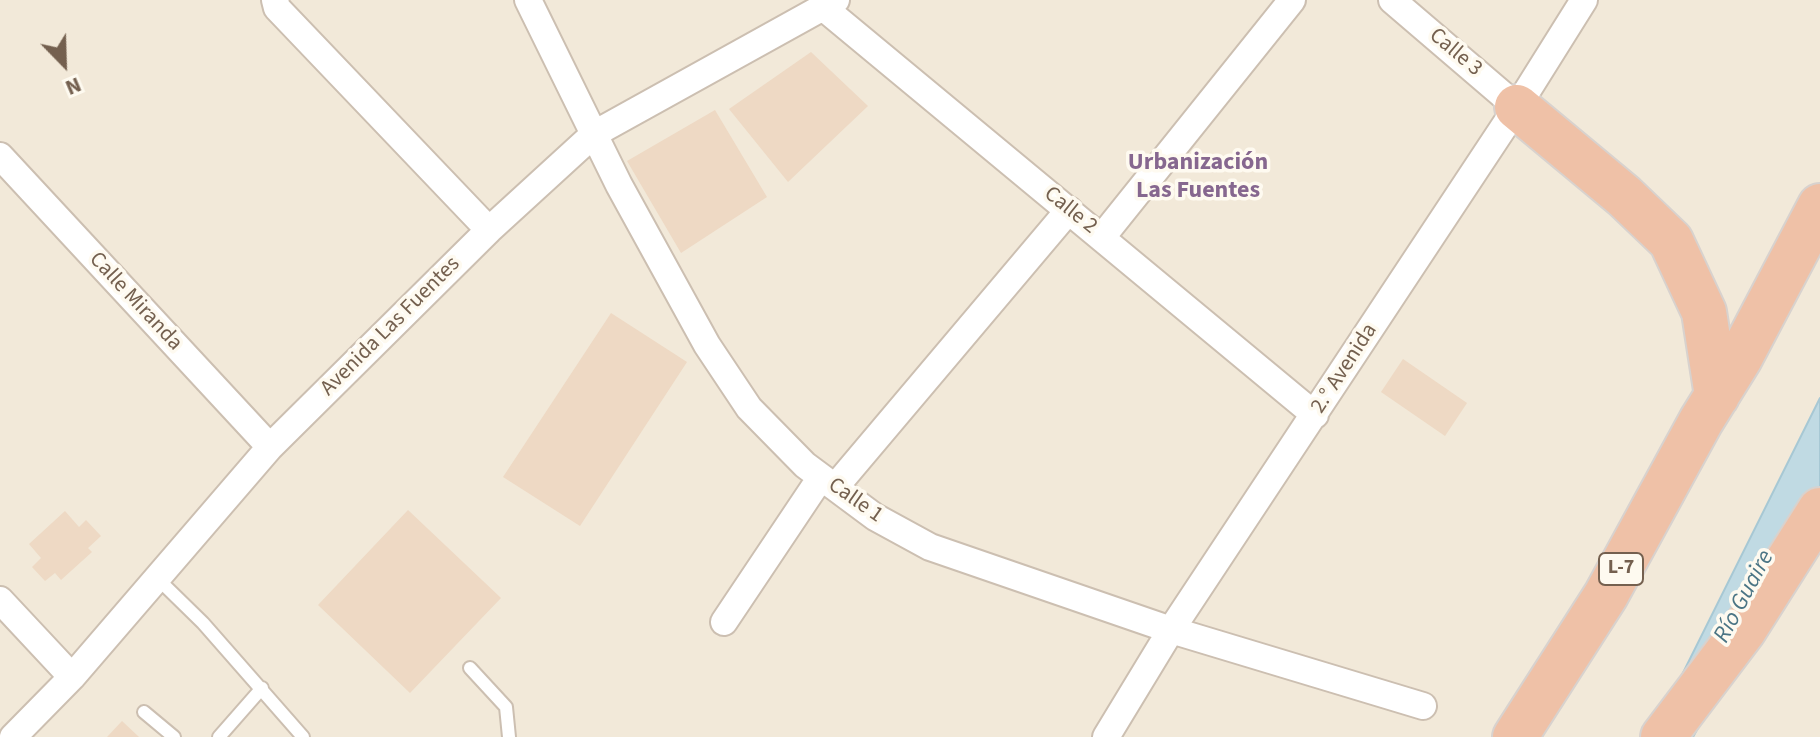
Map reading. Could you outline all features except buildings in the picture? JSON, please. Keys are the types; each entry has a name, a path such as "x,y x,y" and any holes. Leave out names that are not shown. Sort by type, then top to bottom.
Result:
{"highway":[{"path":"1517,107 1624,196 1671,241 1704,312 1717,396"},
{"name":"L-7","path":"1515,737 1606,595 1820,206"},
{"path":"1663,737 1744,630 1820,510"}],"street":[{"path":"275,0 277,8 489,230"},
{"name":"Calle 1","path":"528,0 594,134 728,380 773,436 828,482 875,517 930,547 1171,630 1423,706"},
{"path":"1102,237 1292,0"},
{"name":"Calle 3","path":"1392,0 1517,107"},
{"name":"2.° Avenida","path":"1106,737 1171,630 1517,107 1584,0"},
{"name":"Avenida Las Fuentes","path":"13,737 72,677 270,447 489,230 594,134 830,4"},
{"name":"Calle 2","path":"830,4 1069,210 1315,415"},
{"name":"Calle Miranda","path":"0,156 270,447"},
{"path":"724,622 828,482 1069,210"},
{"path":"0,600 72,677"}],"lane":[{"path":"157,578 262,688 303,737"},
{"path":"470,668 506,707 509,737"},
{"path":"219,737 262,688"},
{"path":"144,712 174,737"}],"shaded area":[{"path":"0,0 1820,0 1820,737 0,737"}],"water":[{"name":"Río Guaire","path":"1820,398 1820,507 1693,737 1651,737"}],"district":[{"name":"Urbanización Las Fuentes","path":"1198,178"}]}
